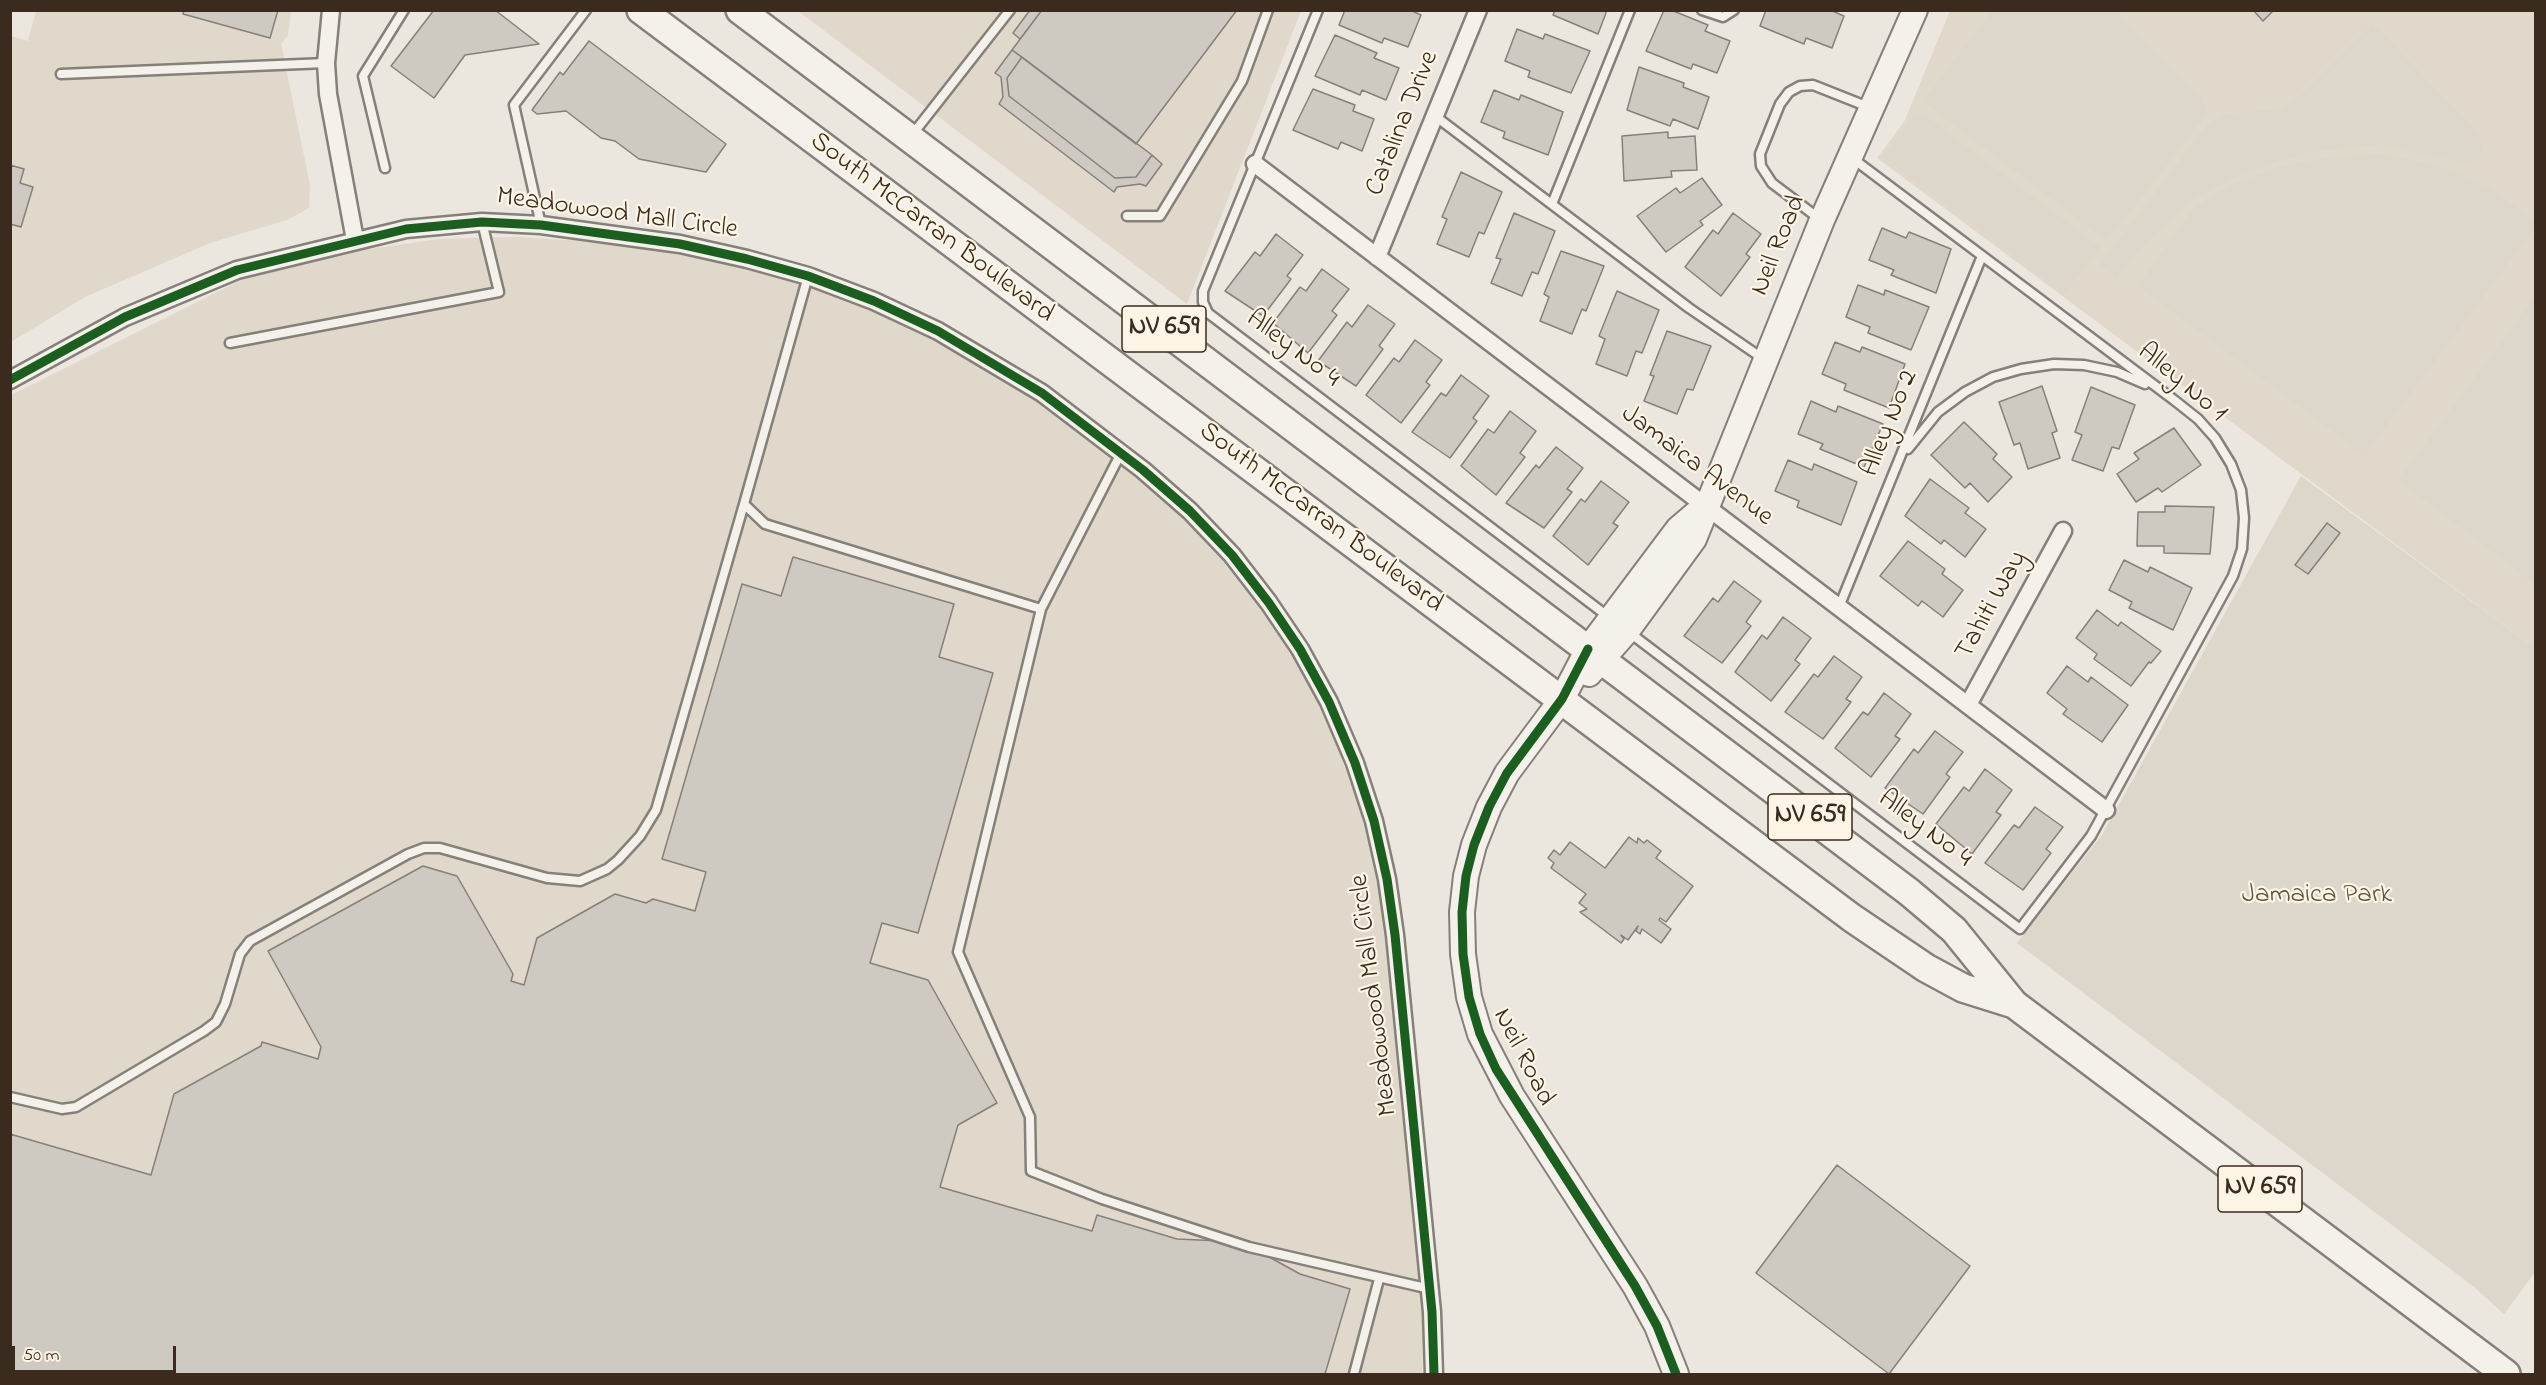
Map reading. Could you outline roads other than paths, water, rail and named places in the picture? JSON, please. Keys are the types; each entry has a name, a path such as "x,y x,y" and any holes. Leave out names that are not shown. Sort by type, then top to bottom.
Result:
{"main road":[{"name":"South McCarran Boulevard","path":"641,10 1852,918 1926,968 1963,988 2014,1004"},
{"name":"South McCarran Boulevard","path":"740,10 1918,899 1954,930 2014,1004 2506,1374"}],"street":[{"path":"331,10 326,63 328,94 355,240"},
{"name":"Catalina Drive","path":"1377,257 1478,10"},
{"name":"Neil Road","path":"1676,1374 1657,1326 1635,1286 1496,1069 1480,1034 1469,997 1463,954 1462,912 1466,876 1474,845 1489,807 1508,773 1619,625 1687,551 1822,220 1915,10"},
{"name":"Jamaica Avenue","path":"1255,164 2106,810"},
{"name":"Meadowood Mall Circle","path":"10,380 97,331 193,286 274,259 355,240 406,229 482,222 540,225 680,244 808,276 874,301 938,331 988,358 1042,393 1121,453 1190,511 1232,555 1269,603 1300,649 1329,702 1355,763 1374,820 1389,890 1430,1289 1434,1374"},
{"name":"Tahiti Way","path":"1968,705 2063,531"}],"lane":[{"path":"385,168 363,76 404,10"},
{"path":"540,225 514,105 585,10"},
{"path":"910,137 1010,10"},
{"path":"1127,216 1160,216 1242,81 1268,10"},
{"name":"Alley No 4","path":"1318,10 1203,291 1203,303 1208,313 2020,929 2091,837 2106,810"},
{"path":"1552,204 1630,10"},
{"path":"1702,10 1723,17 1734,10"},
{"path":"61,74 326,63"},
{"path":"1822,220 1772,183 1761,166 1760,154 1780,104 1789,92 1800,86 1813,85 1871,108"},
{"path":"1435,116 1689,308 1766,360"},
{"name":"Alley No 1","path":"1850,156 2198,419 2216,438 2231,464 2242,500 2244,519 2241,549 2233,576 2106,810"},
{"path":"230,343 499,292 482,222"},
{"name":"Alley No 2","path":"1839,607 1982,256"},
{"path":"10,1097 62,1109 76,1107 204,1031 216,1022 225,1004 240,954 250,940 408,854 424,848 440,848 547,878 580,881 607,869 618,860 640,836 656,810 808,276"},
{"path":"1892,477 1912,442 1938,412 1965,392 1993,377 2021,369 2054,364 2095,367 2136,379 2174,400"},
{"path":"1121,453 1041,609 958,952 1030,1117 1031,1171 1175,1224 1249,1247 1430,1289"},
{"path":"744,504 765,524 1041,609"},
{"path":"1354,1374 1379,1279"}],"park label":[{"name":"Jamaica Park","path":"2317,897"}]}
